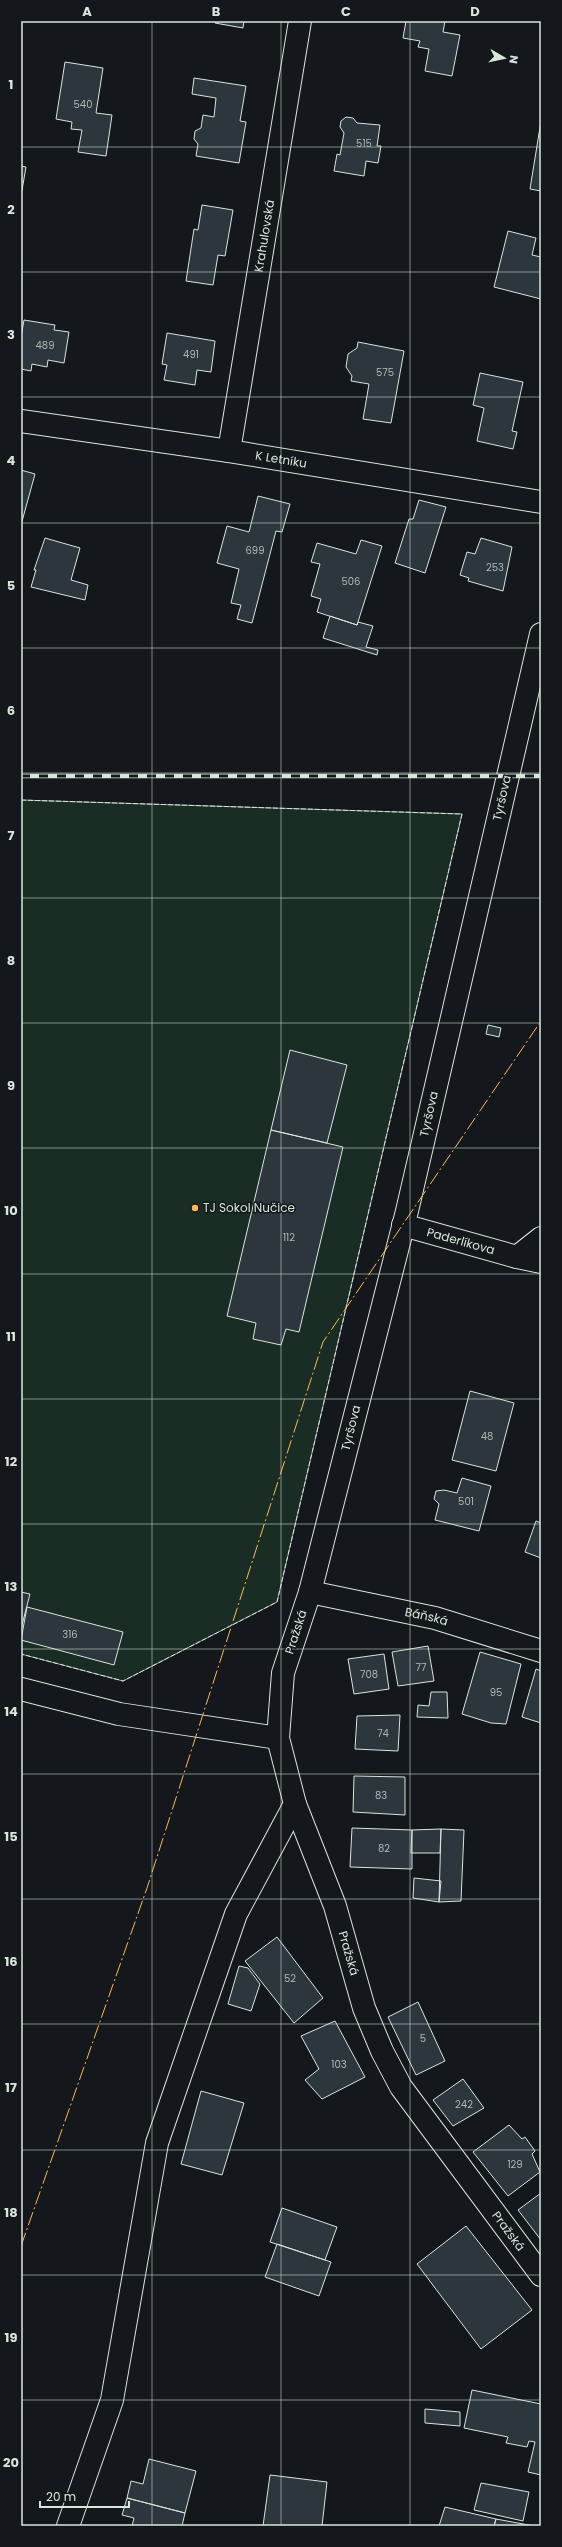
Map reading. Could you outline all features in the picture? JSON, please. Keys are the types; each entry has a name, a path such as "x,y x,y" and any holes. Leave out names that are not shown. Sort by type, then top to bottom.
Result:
{"street":[{"name":"Krahulovská","path":"229,451 300,21"},
{"name":"K Letníku","path":"21,421 229,451 541,502"},
{"name":"Tyršova","path":"310,1592 403,1225 541,634"},
{"name":"Paderlíkova","path":"403,1225 517,1257 541,1262"},
{"path":"517,1257 541,1238"},
{"name":"Báňská","path":"310,1592 435,1618 541,1651"},
{"name":"Pražská","path":"310,1592 283,1673 278,1738 294,1804 335,1906 364,2008 382,2051 401,2087 541,2274"},
{"path":"21,1689 120,1714 278,1738"},
{"path":"68,2526 112,2400 157,2144 236,1914 294,1804"}],"green space":[{"name":"TJ Sokol Nučice","path":"21,800 462,814 277,1602 123,1681 21,1654"}],"building":[{"path":"215,21 244,21 243,28 215,23"},
{"path":"406,21 445,21 443,32 460,35 452,76 425,71 429,49 418,47 420,41 403,38"},
{"path":"65,62 103,68 96,113 112,115 106,156 78,152 82,130 71,129 72,122 56,119"},
{"path":"194,78 246,86 240,121 246,122 239,163 196,156 198,144 194,139 195,131 201,128 203,115 214,117 216,98 192,94"},
{"path":"346,117 353,118 357,123 380,125 377,146 381,146 378,163 366,161 364,176 334,171 337,154 340,155 344,133 340,127 341,121"},
{"path":"541,121 541,191 530,189"},
{"path":"21,166 26,167 21,196"},
{"path":"202,205 233,210 225,256 218,255 213,285 186,281 194,229 198,230"},
{"path":"508,231 536,238 532,255 541,257 541,299 494,287"},
{"path":"24,320 55,325 54,330 69,332 64,363 48,360 47,367 32,364 31,371 21,369 21,337"},
{"path":"167,333 215,341 211,372 197,370 195,385 164,380 167,365 162,364"},
{"path":"358,342 404,351 391,423 363,419 369,384 351,381 352,376 346,367 348,354 357,348"},
{"path":"480,373 523,382 512,431 517,432 513,449 477,441 484,408 473,405"},
{"path":"21,470 35,474 21,525"},
{"path":"258,496 290,504 282,532 276,531 252,623 237,619 241,605 231,603 239,569 217,563 227,526 249,532"},
{"path":"419,500 446,507 425,573 395,563 409,519 413,519"},
{"path":"45,538 80,548 71,580 88,585 85,600 31,587 36,570 34,570"},
{"path":"481,538 512,547 503,591 468,581 469,578 460,575 467,552 475,554"},
{"path":"361,540 382,546 357,625 317,612 321,599 311,596 320,564 311,562 317,543 356,554"},
{"path":"330,616 357,625 358,622 373,626 366,647 378,650 377,655 323,638"},
{"path":"488,1025 501,1028 499,1037 486,1034"},
{"path":"290,1050 347,1065 327,1143 271,1130"},
{"path":"271,1130 343,1147 299,1332 286,1329 281,1345 253,1339 256,1323 227,1316"},
{"path":"470,1391 514,1403 496,1471 452,1460"},
{"path":"462,1478 491,1486 479,1531 435,1520 439,1504 434,1499 436,1491 444,1490 457,1493"},
{"path":"536,1521 541,1523 541,1558 525,1552"},
{"path":"21,1592 30,1594 22,1625 21,1624"},
{"path":"27,1607 123,1632 114,1665 21,1640"},
{"path":"428,1646 434,1681 398,1686 392,1652"},
{"path":"480,1652 521,1664 506,1724 491,1723 462,1714"},
{"path":"384,1654 389,1689 354,1694 348,1659"},
{"path":"536,1669 541,1671 541,1723 522,1717"},
{"path":"431,1692 447,1692 448,1718 417,1717 418,1705 429,1706"},
{"path":"400,1715 398,1751 355,1749 357,1716"},
{"path":"354,1776 405,1777 405,1815 353,1812"},
{"path":"352,1828 412,1830 412,1869 350,1867"},
{"path":"441,1829 440,1853 411,1853 412,1830"},
{"path":"441,1829 464,1830 461,1901 439,1902"},
{"path":"414,1878 441,1881 439,1902 413,1898"},
{"path":"277,1937 323,1998 294,2023 245,1961"},
{"path":"239,1966 248,1968 260,1984 251,2011 228,2004"},
{"path":"418,2002 445,2061 416,2075 388,2017"},
{"path":"335,2021 365,2077 322,2099 305,2080 319,2069 301,2036"},
{"path":"463,2079 484,2108 453,2126 433,2100"},
{"path":"201,2091 244,2103 222,2175 181,2164"},
{"path":"509,2125 522,2139 525,2137 535,2151 532,2154 540,2172 508,2196 473,2152"},
{"path":"541,2193 541,2240 518,2210"},
{"path":"282,2208 337,2227 325,2260 270,2242"},
{"path":"466,2226 532,2310 481,2349 417,2264"},
{"path":"277,2244 331,2262 319,2296 265,2277"},
{"path":"472,2390 541,2404 541,2475 528,2472 535,2442 529,2441 527,2447 506,2443 508,2437 464,2428"},
{"path":"425,2409 460,2412 460,2426 425,2423"},
{"path":"149,2459 196,2471 185,2513 127,2498 131,2481 143,2484"},
{"path":"270,2475 327,2482 322,2526 263,2526"},
{"path":"481,2483 529,2492 523,2521 474,2510"},
{"path":"127,2498 185,2513 182,2526 132,2526 134,2518 122,2515"},
{"path":"445,2507 496,2519 494,2526 439,2526"},
{"path":"496,2519 534,2526 494,2526"}],"railway":[{"path":"21,776 541,776"}],"fence":[{"path":"21,800 462,814 277,1602 123,1681 21,1654"}],"power":[{"path":"21,2246 147,1888 323,1342 541,1021"}],"place":[{"name":"TJ Sokol Nučice","path":"195,1208"}]}
